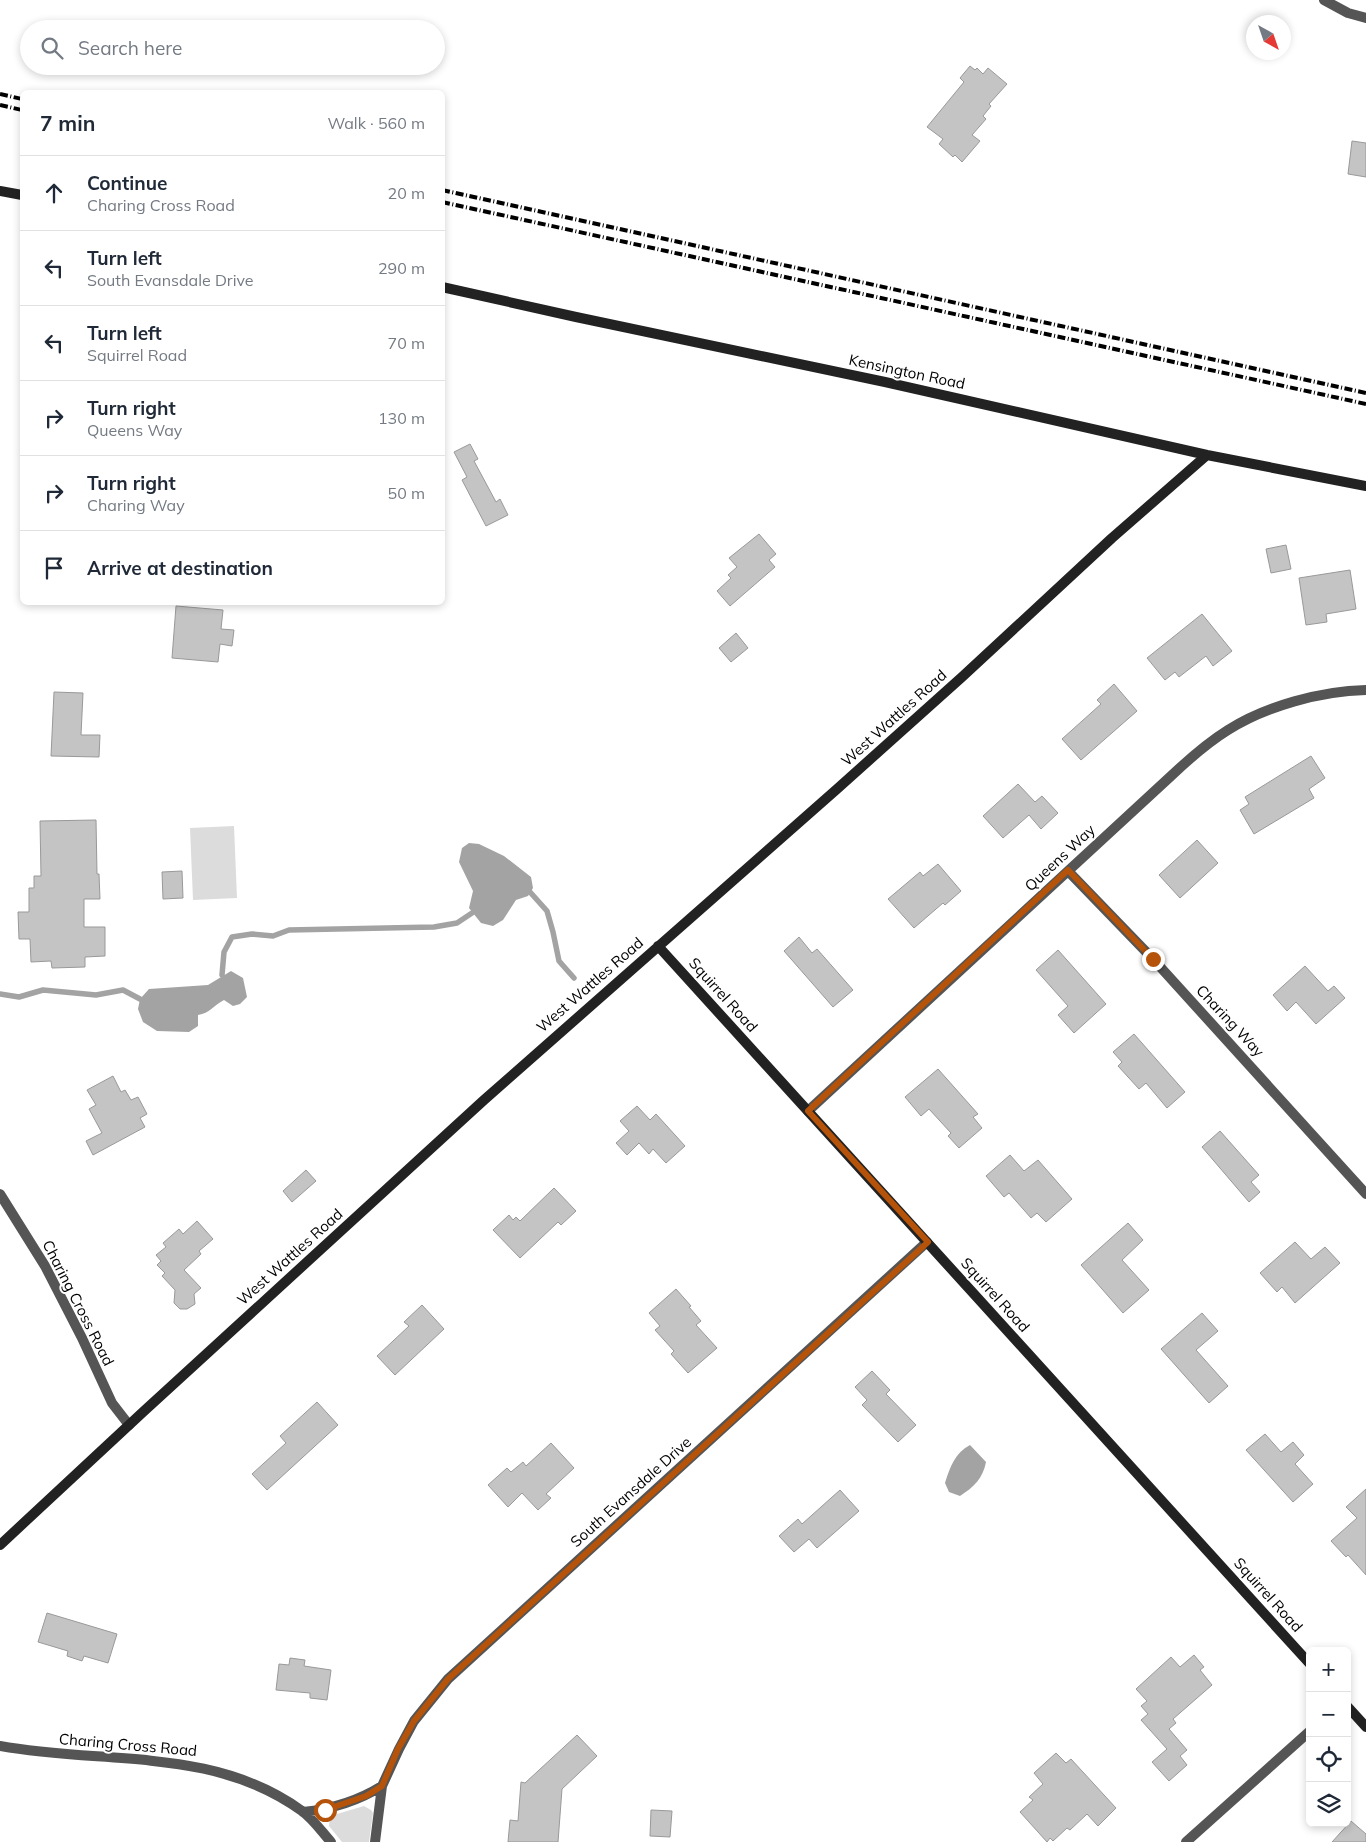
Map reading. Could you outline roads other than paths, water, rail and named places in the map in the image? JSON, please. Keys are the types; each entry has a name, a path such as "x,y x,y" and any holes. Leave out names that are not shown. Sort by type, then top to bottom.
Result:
{"street":[{"path":"1324,0 1348,13 1366,18"},
{"path":"0,191 20,195"},
{"name":"Kensington Road","path":"445,288 885,382 1206,455 1366,486"},
{"name":"West Wattles Road","path":"0,1545 484,1100 837,789 962,677 1112,538 1206,455"},
{"name":"Queens Way","path":"808,1111 1194,755 1229,729 1290,702 1350,690 1366,690"},
{"name":"Charing Way","path":"1068,870 1159,966 1366,1194"},
{"name":"Squirrel Road","path":"658,946 1306,1660"},
{"name":"Charing Cross Road","path":"0,1194 57,1289 112,1403 129,1425"},
{"name":"South Evansdale Drive","path":"382,1786 410,1727 430,1699 448,1679 928,1242"},
{"path":"1351,1710 1366,1727"},
{"path":"1186,1842 1306,1735"},
{"name":"Charing Cross Road","path":"0,1746 34,1752 151,1760 199,1766 253,1784 303,1812 331,1842"},
{"path":"303,1812 325,1810 345,1804 366,1796 382,1786"},
{"path":"375,1842 382,1786"}],"waterway":[{"path":"530,892 547,911 559,961 574,978"},
{"path":"222,975 224,952 232,937 252,934 273,936 289,930 434,927 457,923 472,913"},
{"path":"0,994 19,997 43,990 96,995 123,990 140,999"}],"railway":[{"path":"0,94 20,99"},
{"path":"0,105 20,110"},
{"path":"445,191 1366,393"},
{"path":"445,203 1366,404"}]}
